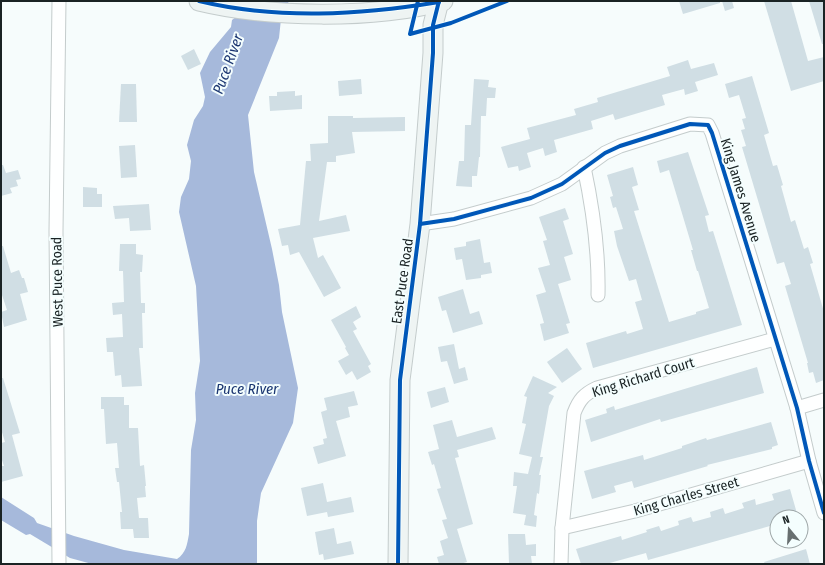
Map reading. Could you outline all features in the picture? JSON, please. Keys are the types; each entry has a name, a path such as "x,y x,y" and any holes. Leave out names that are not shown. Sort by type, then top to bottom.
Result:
{"main road":[{"path":"199,1 223,7 294,13 342,14 393,10 441,1"},
{"name":"East Puce Road","path":"398,564 400,380 420,224 433,53 433,25 441,1"}],"street":[{"name":"West Puce Road","path":"59,1 56,238 59,564"},
{"name":"King James Avenue","path":"420,224 454,219 531,198 562,184 584,167 620,146 690,124 708,125 712,133 797,408 809,461 824,513"},
{"path":"584,167 591,204 598,273 598,295"},
{"name":"King Richard Court","path":"561,564 562,528 574,413 580,399 587,392 597,388 776,339"},
{"path":"797,408 824,400"},
{"name":"King Charles Street","path":"562,528 635,511 809,461"}],"water":[{"name":"Puce River","path":"239,1 289,1 281,19 279,38 248,115 254,172 272,249 279,285 282,312 298,388 293,423 261,493 257,521 257,564 92,564 70,558 30,534 26,535 1,520 1,497 34,518 37,523 74,536 124,550 177,559 187,545 189,534 191,450 196,420 195,393 200,361 196,286 179,212 181,197 189,179 191,161 187,145 194,120 203,106 205,97 200,73 210,52 231,27 232,20 236,17"}],"building":[{"path":"679,1 720,1 720,3 683,14"},
{"path":"722,1 732,1 734,8 725,11"},
{"path":"764,1 791,1 808,61 824,57 824,81 791,91"},
{"path":"809,1 824,1 824,44 822,44"},
{"path":"194,49 201,64 188,70 181,56"},
{"path":"688,60 691,69 714,63 718,75 695,82 698,91 685,95 684,89 662,95 665,105 615,120 613,114 591,121 593,129 554,140 557,152 545,156 543,148 527,153 531,167 519,171 518,166 508,168 501,147 530,139 527,128 576,115 574,109 598,102 597,98 670,76 667,67"},
{"path":"752,76 769,133 764,135 773,166 777,165 791,222 795,220 804,249 808,247 813,263 810,264 824,312 824,380 816,383 813,372 809,373 808,363 785,286 791,284 784,262 777,264 742,147 746,146 741,130 745,129 742,119 746,118 739,95 729,98 725,84"},
{"path":"361,79 362,94 339,96 338,81"},
{"path":"474,79 489,80 488,87 496,88 495,98 487,98 486,116 481,116 480,157 477,176 472,176 472,187 456,186 459,161 464,161 465,125 471,125"},
{"path":"121,84 136,84 137,122 119,122"},
{"path":"295,91 295,96 302,95 302,109 270,111 269,96 277,96 277,92"},
{"path":"328,116 353,116 353,118 405,117 405,131 352,132 355,153 336,156 336,162 327,162 319,221 346,215 350,231 313,238 318,258 323,255 341,288 324,297 299,252 290,255 288,245 282,246 278,229 300,225 306,161 311,161 310,144 328,143"},
{"path":"135,145 137,177 121,178 119,146"},
{"path":"688,152 709,215 705,216 709,232 713,231 742,325 593,368 586,343 626,331 627,334 643,329 635,302 642,300 636,279 629,281 617,246 614,231 623,229 616,207 613,208 610,197 613,196 607,175 633,167 638,185 632,187 639,210 634,211 669,322 696,314 696,312 709,308 697,271 691,250 693,250 669,170 660,173 657,161"},
{"path":"1,165 3,165 6,173 18,170 21,179 16,180 18,186 10,188 12,193 1,196"},
{"path":"83,187 97,188 97,194 102,194 102,207 83,207"},
{"path":"149,204 151,230 130,231 129,218 115,219 113,206"},
{"path":"565,208 569,219 563,221 573,254 564,257 571,280 558,284 570,323 566,324 569,333 544,341 540,324 544,323 536,295 546,292 538,268 550,265 543,241 547,240 539,217"},
{"path":"480,239 484,263 490,262 492,273 481,275 481,278 466,280 462,259 456,260 454,248 466,246 466,242"},
{"path":"120,244 136,244 136,254 143,255 142,272 140,272 141,303 145,303 145,313 142,313 143,348 139,348 142,386 122,387 121,375 115,376 113,352 107,352 106,338 123,337 122,314 113,315 112,303 124,302 123,271 119,271"},
{"path":"1,246 3,246 11,273 19,270 22,278 24,278 28,292 20,294 27,320 4,327 1,312 7,310 1,292"},
{"path":"463,289 470,314 479,311 483,324 453,333 446,310 442,311 438,297"},
{"path":"356,306 361,317 353,322 357,329 353,331 371,364 368,366 371,372 357,380 352,371 346,375 338,361 349,355 331,320"},
{"path":"454,344 459,369 465,367 468,380 454,384 447,361 441,362 438,347"},
{"path":"567,348 582,369 562,383 547,362"},
{"path":"757,367 764,393 661,422 660,419 591,442 585,420 607,413 606,409 614,406 615,410"},
{"path":"533,376 557,387 548,393 554,396 549,406 540,457 543,457 539,475 541,475 539,494 537,493 534,515 537,516 536,527 524,525 526,515 513,513 517,486 513,486 514,472 528,474 532,457 519,454 526,424 522,423 527,397 524,396"},
{"path":"1,378 3,378 20,433 12,435 23,476 1,482 1,466 4,466 1,457 1,443 5,442 1,429"},
{"path":"445,387 449,402 431,408 427,392"},
{"path":"354,391 358,405 348,407 350,417 336,421 346,456 318,464 313,447 324,444 323,439 327,438 321,412 327,410 324,398"},
{"path":"101,397 124,397 124,405 129,405 129,428 138,428 140,466 144,465 146,486 146,497 137,498 139,518 148,518 149,538 134,538 133,529 121,529 120,512 122,512 119,482 117,482 115,468 119,468 117,443 106,444 104,409 101,409"},
{"path":"452,420 457,437 492,427 496,439 457,450 459,457 455,458 473,524 457,529 467,562 460,564 439,564 437,557 444,555 440,541 448,538 442,520 447,519 437,489 441,488 434,464 432,465 428,452 439,449 433,425"},
{"path":"771,422 778,445 772,447 772,449 707,465 708,466 634,488 632,481 614,486 616,492 592,499 584,471 643,455 644,460 682,448 682,446 706,438 707,440"},
{"path":"323,483 327,502 351,497 354,512 328,517 327,512 307,516 301,488"},
{"path":"790,489 796,509 769,509 769,526 648,560 646,553 606,564 581,564 576,549 621,536 622,540 647,532 646,530 659,526 661,531 679,525 678,521 691,517 693,522 711,517 710,512 723,508 725,514 744,508 742,503 755,499 756,505 774,500 772,494"},
{"path":"334,528 337,544 351,541 354,554 324,560 323,554 319,555 315,532"},
{"path":"508,534 525,534 526,545 536,544 536,556 531,556 532,564 509,564"},
{"path":"806,549 810,564 765,564 764,562"}],"cycle path":[{"path":"199,1 259,11 319,14 379,10 439,2"},
{"path":"418,1 410,34 451,23 507,1"},
{"path":"398,564 400,380 420,224 433,53 433,25 439,1"},
{"path":"420,224 454,219 531,198 562,184 605,153 620,146 690,124 708,125 712,133 797,408 809,461 824,513"}]}
